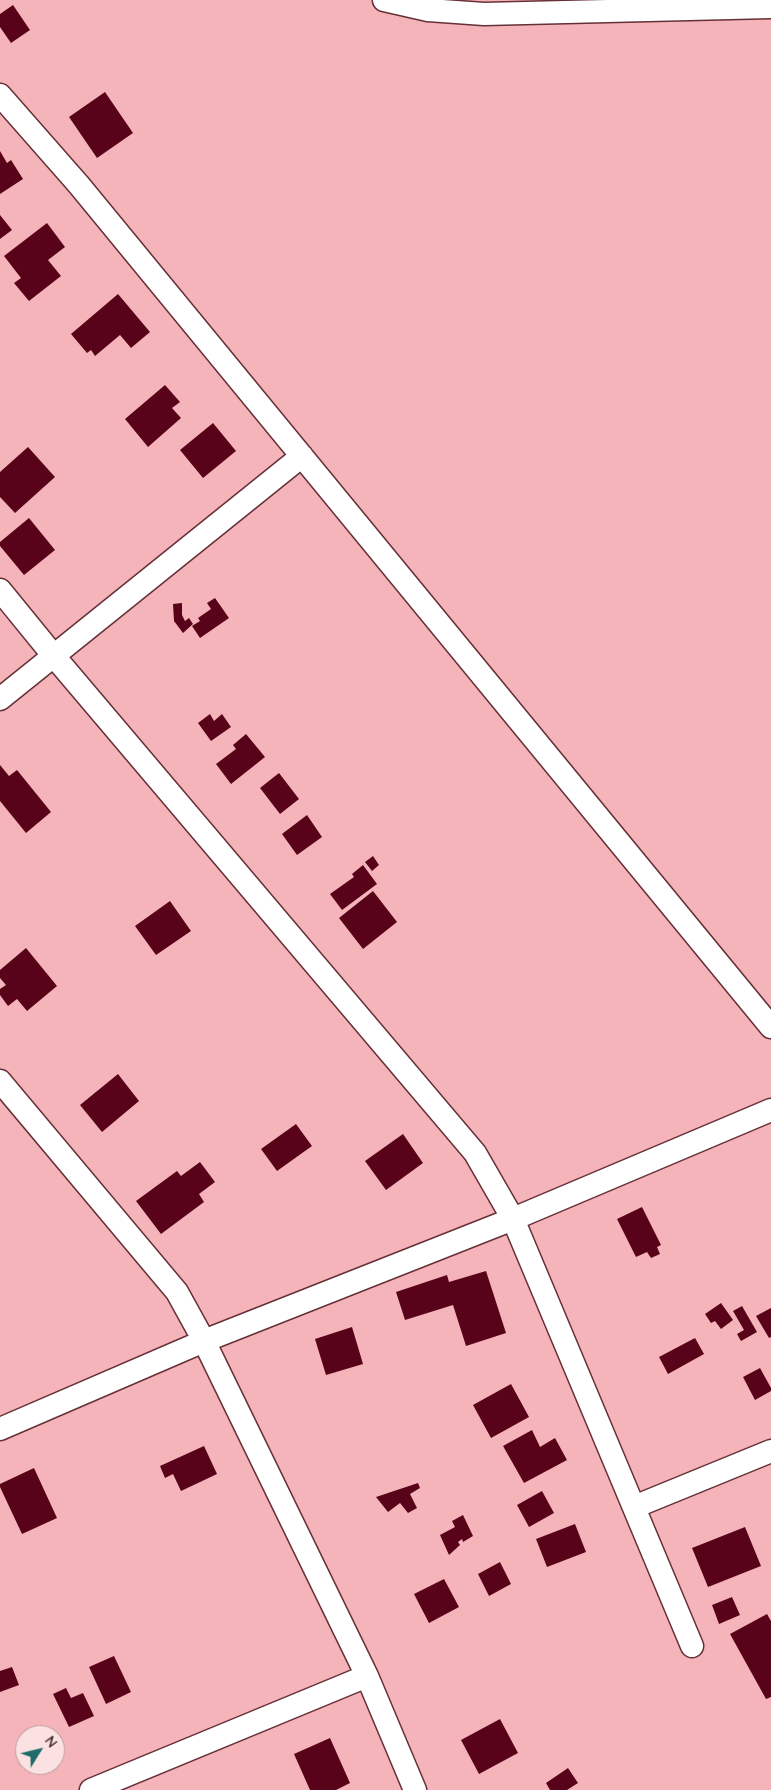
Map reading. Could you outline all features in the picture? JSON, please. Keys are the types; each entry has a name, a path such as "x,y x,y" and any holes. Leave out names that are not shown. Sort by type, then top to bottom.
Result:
{"street":[{"path":"384,0 428,10 484,14 603,6 771,7"},
{"path":"0,95 79,185 771,1027"},
{"path":"0,699 302,456"},
{"path":"0,590 475,1153 513,1219 692,1646"},
{"path":"0,1081 176,1292 204,1341 367,1676 415,1790"},
{"path":"0,1429 204,1341 513,1219 771,1110"},
{"path":"634,1507 771,1451"},
{"path":"91,1790 367,1676"}],"building":[{"path":"13,5 30,30 11,43 0,27 0,14"},
{"path":"105,92 133,133 97,158 69,117"},
{"path":"0,151 7,163 11,160 23,179 0,194"},
{"path":"0,215 12,230 0,239"},
{"path":"47,223 65,247 48,260 61,276 29,301 14,283 21,278 4,256"},
{"path":"118,294 150,332 131,348 120,335 95,356 91,350 87,353 71,334"},
{"path":"165,385 180,402 172,408 181,418 148,447 125,419"},
{"path":"213,423 236,451 203,478 180,450"},
{"path":"28,447 55,477 15,513 0,497 0,472"},
{"path":"29,518 55,550 24,575 0,546 0,542"},
{"path":"215,598 229,618 200,638 192,626 200,621 198,618 211,609 207,603"},
{"path":"182,603 182,615 185,621 189,618 193,624 183,633 174,621 173,604"},
{"path":"210,714 214,721 222,714 231,727 211,741 198,723"},
{"path":"246,734 265,757 231,784 216,764 236,749 233,745"},
{"path":"0,765 9,776 17,770 51,812 26,833 0,801"},
{"path":"279,773 299,799 280,814 260,788"},
{"path":"307,815 322,837 297,855 282,834"},
{"path":"373,856 379,865 372,871 365,862"},
{"path":"363,865 377,884 342,910 330,894 354,877 352,874"},
{"path":"373,891 397,922 363,949 339,918"},
{"path":"170,901 191,931 156,955 135,926"},
{"path":"26,948 57,986 27,1011 17,999 8,1006 0,995 0,989 6,985 0,978 0,970"},
{"path":"118,1074 139,1101 102,1132 80,1105"},
{"path":"296,1124 312,1146 277,1171 261,1149"},
{"path":"403,1134 423,1163 386,1190 365,1161"},
{"path":"200,1162 215,1182 199,1194 204,1202 161,1234 136,1201 177,1171 181,1176"},
{"path":"642,1207 661,1245 657,1247 660,1254 651,1258 647,1252 636,1257 617,1219"},
{"path":"486,1271 506,1333 466,1346 453,1305 405,1320 396,1292 447,1275 449,1282"},
{"path":"721,1303 733,1320 721,1329 715,1321 711,1323 705,1314"},
{"path":"742,1306 757,1332 741,1341 737,1334 744,1330 733,1311"},
{"path":"771,1308 771,1337 769,1338 756,1316"},
{"path":"352,1327 363,1364 326,1375 315,1339"},
{"path":"695,1338 704,1354 668,1374 659,1357"},
{"path":"760,1368 771,1391 755,1400 743,1377"},
{"path":"511,1384 529,1417 491,1438 473,1405"},
{"path":"532,1430 540,1447 555,1438 567,1460 524,1483 503,1446"},
{"path":"204,1446 217,1474 181,1491 173,1474 165,1478 160,1466"},
{"path":"34,1468 57,1518 22,1534 0,1484"},
{"path":"418,1483 420,1488 410,1494 417,1508 408,1513 400,1503 388,1512 376,1497"},
{"path":"542,1491 554,1513 529,1527 517,1505"},
{"path":"463,1515 473,1536 463,1542 462,1539 458,1542 460,1545 449,1555 440,1535 455,1527 452,1521"},
{"path":"575,1524 586,1552 547,1567 536,1539"},
{"path":"745,1527 761,1566 708,1587 692,1548"},
{"path":"500,1562 511,1584 489,1596 478,1574"},
{"path":"444,1579 459,1607 429,1623 414,1594"},
{"path":"732,1597 740,1615 719,1624 712,1605"},
{"path":"767,1614 771,1621 771,1697 766,1699 730,1634"},
{"path":"114,1656 131,1692 106,1704 89,1667"},
{"path":"12,1667 19,1685 0,1692 0,1671"},
{"path":"66,1688 71,1698 83,1693 94,1716 69,1727 53,1694"},
{"path":"500,1719 518,1753 479,1774 461,1740"},
{"path":"330,1738 350,1783 336,1790 310,1790 294,1754"},
{"path":"568,1768 578,1783 567,1790 550,1790 546,1783"}]}
